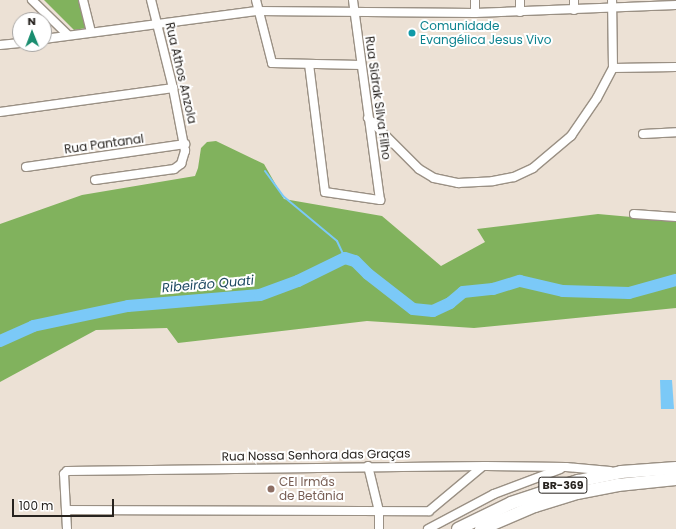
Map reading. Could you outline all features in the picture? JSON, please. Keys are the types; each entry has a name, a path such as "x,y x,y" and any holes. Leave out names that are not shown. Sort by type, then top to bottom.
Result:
{"highway":[{"name":"BR-369","path":"458,529 530,496 578,481 621,472 676,468"},
{"name":"BR-369","path":"481,529 528,509 577,493 618,485 676,479"}],"street":[{"path":"32,0 68,35"},
{"path":"83,0 91,32"},
{"name":"Rua Athos Anzola","path":"151,0 173,88 185,148"},
{"path":"256,0 272,63 361,65"},
{"name":"Rua Sidrak Silva Filho","path":"309,64 324,192 380,200 353,0"},
{"path":"475,0 476,13"},
{"path":"520,0 520,12"},
{"path":"574,0 574,10"},
{"path":"368,118 419,169 434,178 447,182 472,183 507,178 533,168 571,136 597,98 613,68 612,0"},
{"path":"52,38 258,11 476,13 612,9 676,5"},
{"path":"0,46 12,44"},
{"path":"613,68 676,67"},
{"path":"0,112 173,88"},
{"path":"643,134 676,132"},
{"path":"95,180 174,169 181,164 185,148"},
{"name":"Rua Pantanal","path":"26,167 185,148"},
{"path":"634,214 676,216"},
{"path":"368,466 379,511 379,529"},
{"path":"67,529 67,510 430,511 483,466"},
{"name":"Rua Nossa Senhora das Graças","path":"67,510 64,474 67,470 483,466 566,467 621,472"},
{"path":"428,529 494,494 566,467"}],"green space":[{"path":"44,0 78,0 86,28 74,30"},
{"path":"216,141 264,164 284,199 382,216 441,266 485,242 477,229 598,214 676,221 676,308 474,328 367,321 178,343 167,328 96,330 0,382 0,224 82,195 195,176 198,168 201,148 207,142"}],"water":[{"path":"660,380 672,380 674,409 661,409"}],"waterway":[{"path":"265,171 283,196 337,241 345,258"},
{"name":"Ribeirão Quati","path":"0,341 33,326 128,306 260,295 298,281 345,258 355,261 368,274 413,309 433,311 450,303 463,292 493,289 520,281 563,291 629,293 676,280"}],"place":[{"name":"Comunidade Evangélica Jesus Vivo","path":"412,33"},
{"name":"CEI Irmãs de Betânia","path":"271,489"}]}
